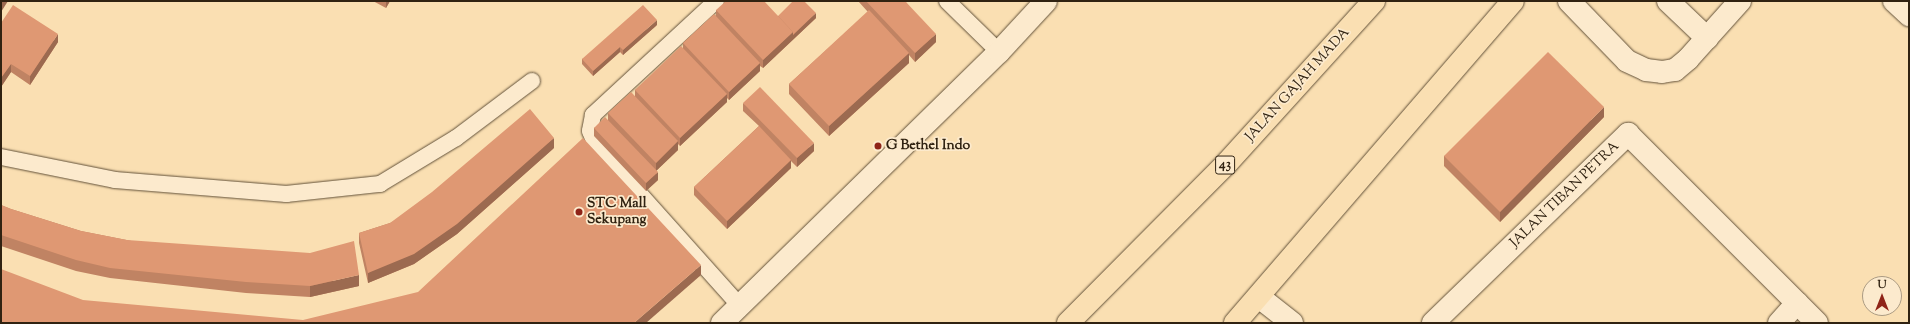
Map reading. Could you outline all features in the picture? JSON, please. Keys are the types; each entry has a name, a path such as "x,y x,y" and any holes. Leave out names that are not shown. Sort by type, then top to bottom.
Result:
{"highway":[{"name":"JALAN GAJAH MADA","path":"1068,323 1227,163 1374,1"},
{"path":"1235,323 1513,1"}],"street":[{"path":"722,323 1000,52 1046,1"},
{"path":"1569,1 1627,61 1646,70 1662,72 1675,70 1707,38 1740,1"},
{"path":"1668,1 1707,38"},
{"path":"1894,1 1909,15"},
{"name":"JALAN TIBAN PETRA","path":"1433,323 1628,134 1818,323"},
{"path":"1259,297 1292,323"},
{"path":"1779,323 1798,303"}],"lane":[{"path":"716,1 593,115 590,131 596,145 739,305"},
{"path":"946,1 1000,52"},
{"path":"1,157 115,180 286,194 380,184 456,138 532,80"}],"building":[{"path":"726,1 764,1 793,32 763,60 716,10"},
{"path":"793,1 804,1 816,13 793,35 793,32 778,16"},
{"path":"866,1 905,1 936,34 915,53"},
{"path":"13,5 58,34 30,76 11,64 1,78 1,23"},
{"path":"643,5 657,20 623,50 620,47 593,71 582,59"},
{"path":"869,10 909,53 829,126 789,84"},
{"path":"714,14 760,63 729,92 683,43"},
{"path":"681,46 727,94 680,138 635,90"},
{"path":"1548,52 1604,107 1500,212 1444,156"},
{"path":"760,87 814,143 797,158 743,103"},
{"path":"631,92 678,141 656,163 608,113"},
{"path":"530,109 554,138 457,224 414,254 368,273 359,233 390,223 432,192"},
{"path":"605,117 658,172 646,183 594,128"},
{"path":"759,126 791,160 727,221 694,187"},
{"name":"STC Mall Sekupang","path":"583,138 701,265 634,323 1,323 1,269 83,300 303,320 418,292"},
{"path":"1,205 81,231 127,240 310,253 354,241 359,275 310,286 246,282 110,268 76,260 1,235"}],"place":[{"name":"G Bethel Indo","path":"878,146"},
{"name":"STC Mall Sekupang","path":"579,212"}]}
